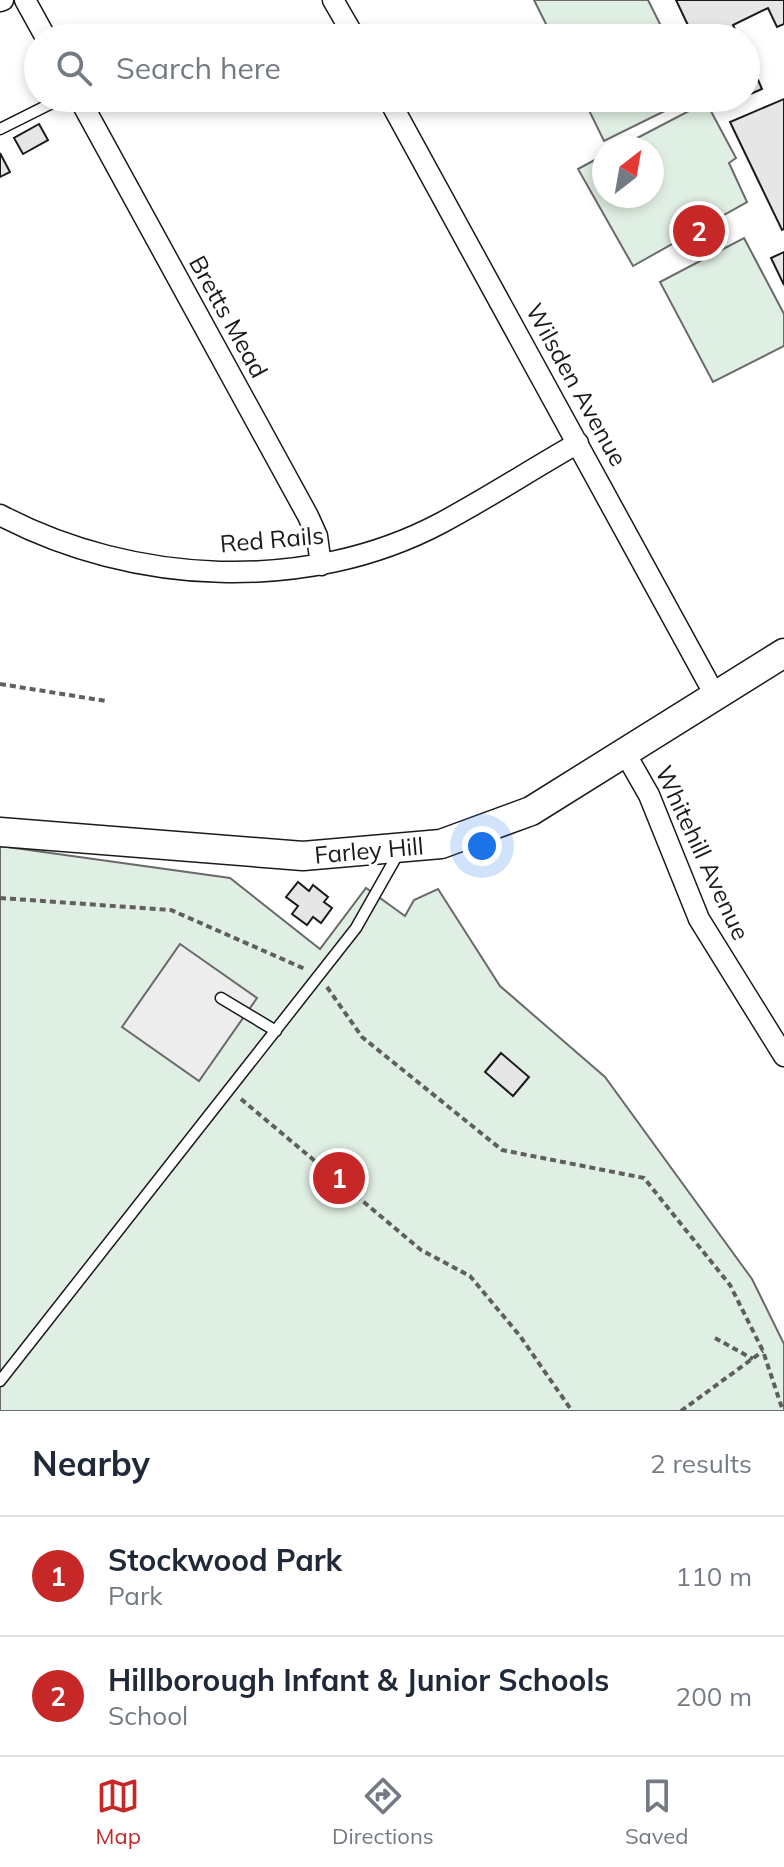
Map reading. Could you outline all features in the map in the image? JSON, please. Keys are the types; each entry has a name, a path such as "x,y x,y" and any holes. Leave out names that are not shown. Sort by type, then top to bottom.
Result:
{"main road":[{"name":"Farley Hill","path":"0,832 303,856 400,850 441,844 493,828 531,811 784,653"}],"street":[{"path":"25,0 38,24"},
{"path":"333,0 347,24"},
{"name":"Bretts Mead","path":"87,112 308,516 317,536 321,565"},
{"name":"Wilsden Avenue","path":"396,112 716,697"},
{"name":"Red Rails","path":"0,515 76,546 125,561 188,571 231,572 321,565 369,551 440,523 578,443"},
{"name":"Whitehill Avenue","path":"625,753 649,795 699,919 784,1056"}],"lane":[{"path":"0,129 34,112"},
{"path":"0,1381 356,928 400,850"},
{"path":"221,998 276,1031"}],"path":[{"path":"0,684 106,701"},
{"path":"0,898 171,910 319,976 362,1037 502,1150 644,1178 730,1285 763,1351 783,1411"},
{"path":"230,1089 421,1250 470,1276 520,1336 572,1411"},
{"path":"715,1338 753,1359"},
{"path":"681,1411 763,1351"}],"green space":[{"path":"534,0 648,0 660,24 546,24"},
{"path":"590,112 663,112 614,136 602,136"},
{"path":"687,112 711,112 736,158 729,163 747,202 633,266 600,208 664,208 664,136 641,136"},
{"path":"592,161 592,194 578,169"},
{"path":"744,238 784,314 784,346 713,382 660,282"},
{"path":"0,846 230,878 320,949 366,888 405,916 414,900 438,889 500,986 605,1077 752,1279 784,1344 784,1411 0,1411"}],"shaded area":[{"path":"180,944 257,998 199,1081 122,1027"}],"building":[{"path":"676,0 784,0 784,24 777,27 768,8 735,24 687,24"},
{"path":"784,99 782,230 730,122 760,112 760,109"},
{"path":"39,124 48,140 23,154 14,138"},
{"path":"0,153 10,172 0,177"},
{"path":"784,252 784,285 771,258"},
{"path":"298,882 309,891 313,885 328,897 324,902 332,908 321,923 313,917 307,925 292,914 298,906 286,897"},
{"path":"501,1053 529,1077 513,1096 485,1072"}],"place":[{"name":"Hillborough Infant & Junior Schools","path":"699,231"},
{"name":"Stockwood Park","path":"339,1178"}]}
